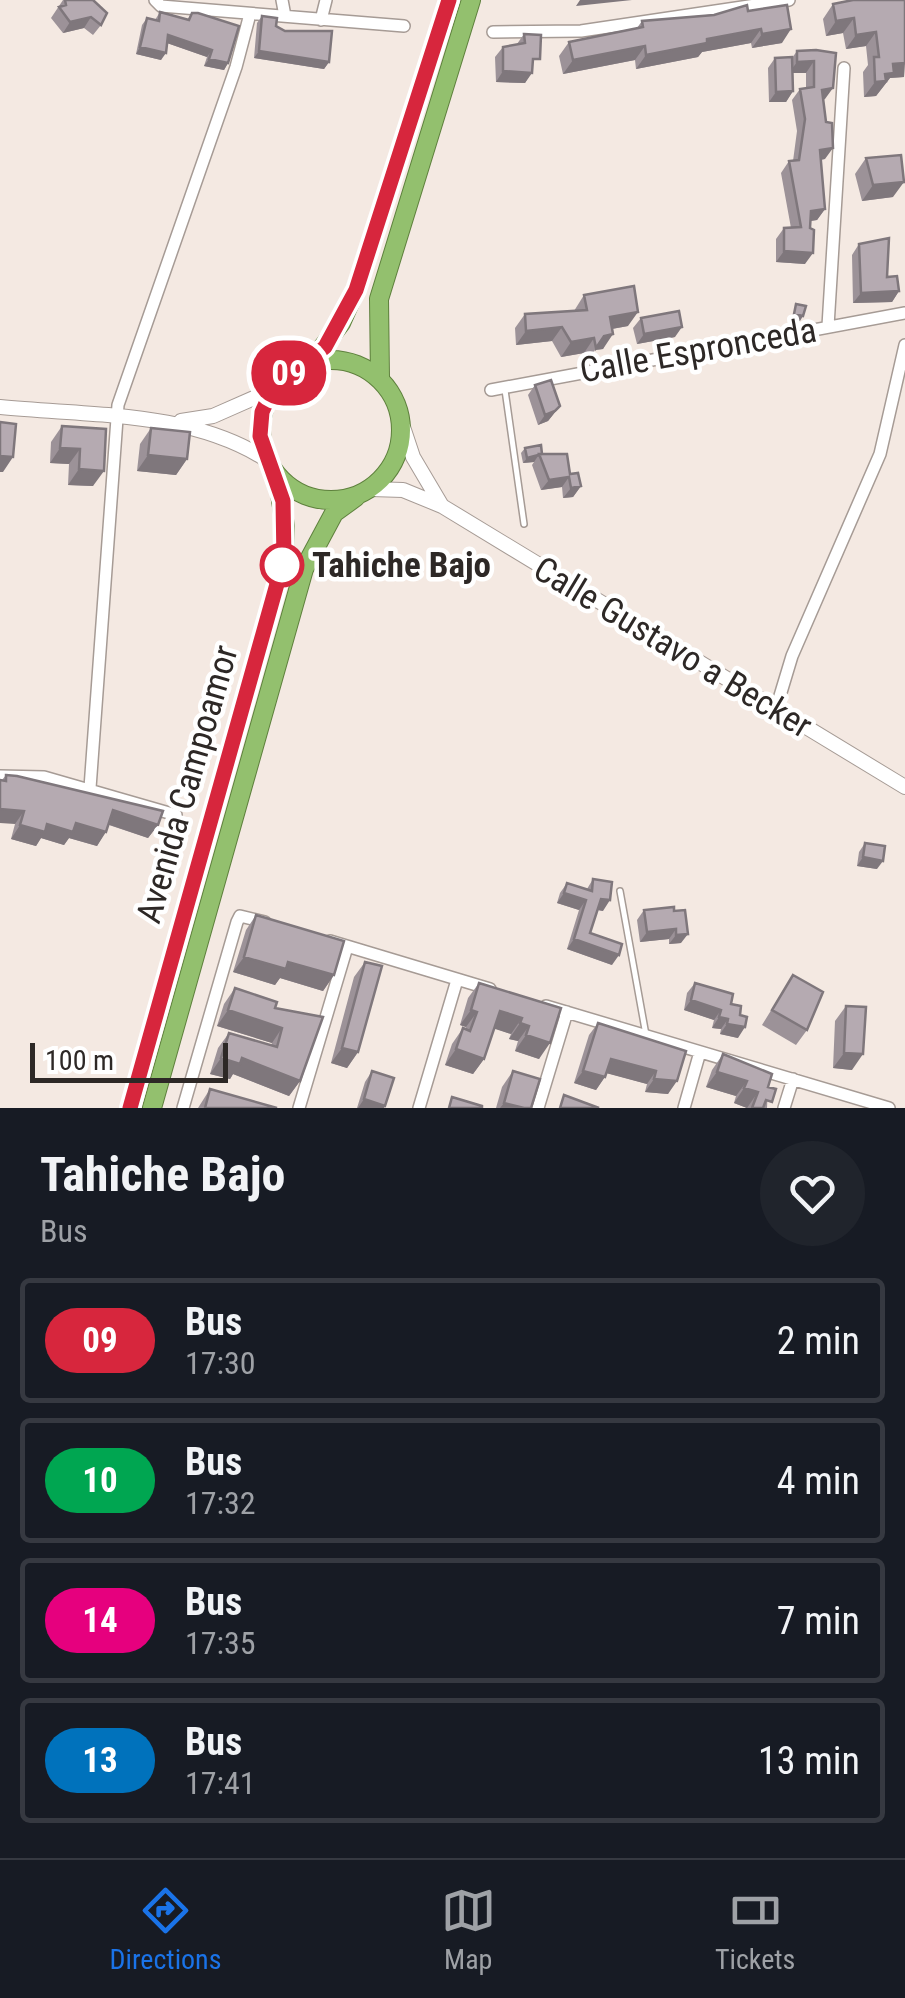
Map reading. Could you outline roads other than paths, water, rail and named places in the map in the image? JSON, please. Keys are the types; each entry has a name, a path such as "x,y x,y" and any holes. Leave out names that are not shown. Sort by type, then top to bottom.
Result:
{"highway":[{"path":"312,362 341,323 356,290 448,0"},
{"path":"380,378 379,299 472,0"},
{"path":"312,362 348,362 380,378 396,400 403,427 394,462 364,493 328,501 300,493 272,468 260,436 262,412 272,390 289,372 312,362"},
{"name":"Avenida Campoamor","path":"130,1108 284,559 286,526 272,468"},
{"name":"Avenida Campoamor","path":"152,1108 304,570 326,524 364,493"},
{"path":"163,1108 208,945 208,908"},
{"path":"119,1108 124,1092 139,1076"}],"street":[{"path":"155,0 161,6 404,26"},
{"path":"282,0 285,16"},
{"path":"322,20 326,0"},
{"path":"493,32 564,32 735,4 789,0"},
{"path":"90,788 116,418 250,14"},
{"path":"828,326 844,68"},
{"name":"Calle Espronceda","path":"498,388 905,314"},
{"path":"776,709 792,656 880,454 905,345"},
{"path":"170,422 214,416 272,390"},
{"path":"0,407 170,422 214,432 272,468"},
{"name":"Calle Gustavo a Becker","path":"403,427 413,457 442,506"},
{"name":"Calle Gustavo a Becker","path":"364,493 403,490 442,506 905,787"},
{"path":"0,776 44,778 90,788 176,815"},
{"path":"184,1108 240,916 280,926"},
{"path":"314,936 512,996"},
{"path":"299,1108 348,946"},
{"path":"419,1108 457,980"},
{"path":"530,1001 793,1080 855,1103 890,1108"},
{"path":"538,1108 567,1012"},
{"path":"684,1108 700,1052"},
{"path":"784,1108 793,1080"},
{"path":"190,1084 207,1089"}],"lane":[{"path":"498,388 524,524"},
{"path":"620,891 646,1035"}],"place":[{"name":"Tahiche Bajo","path":"282,565"}]}
